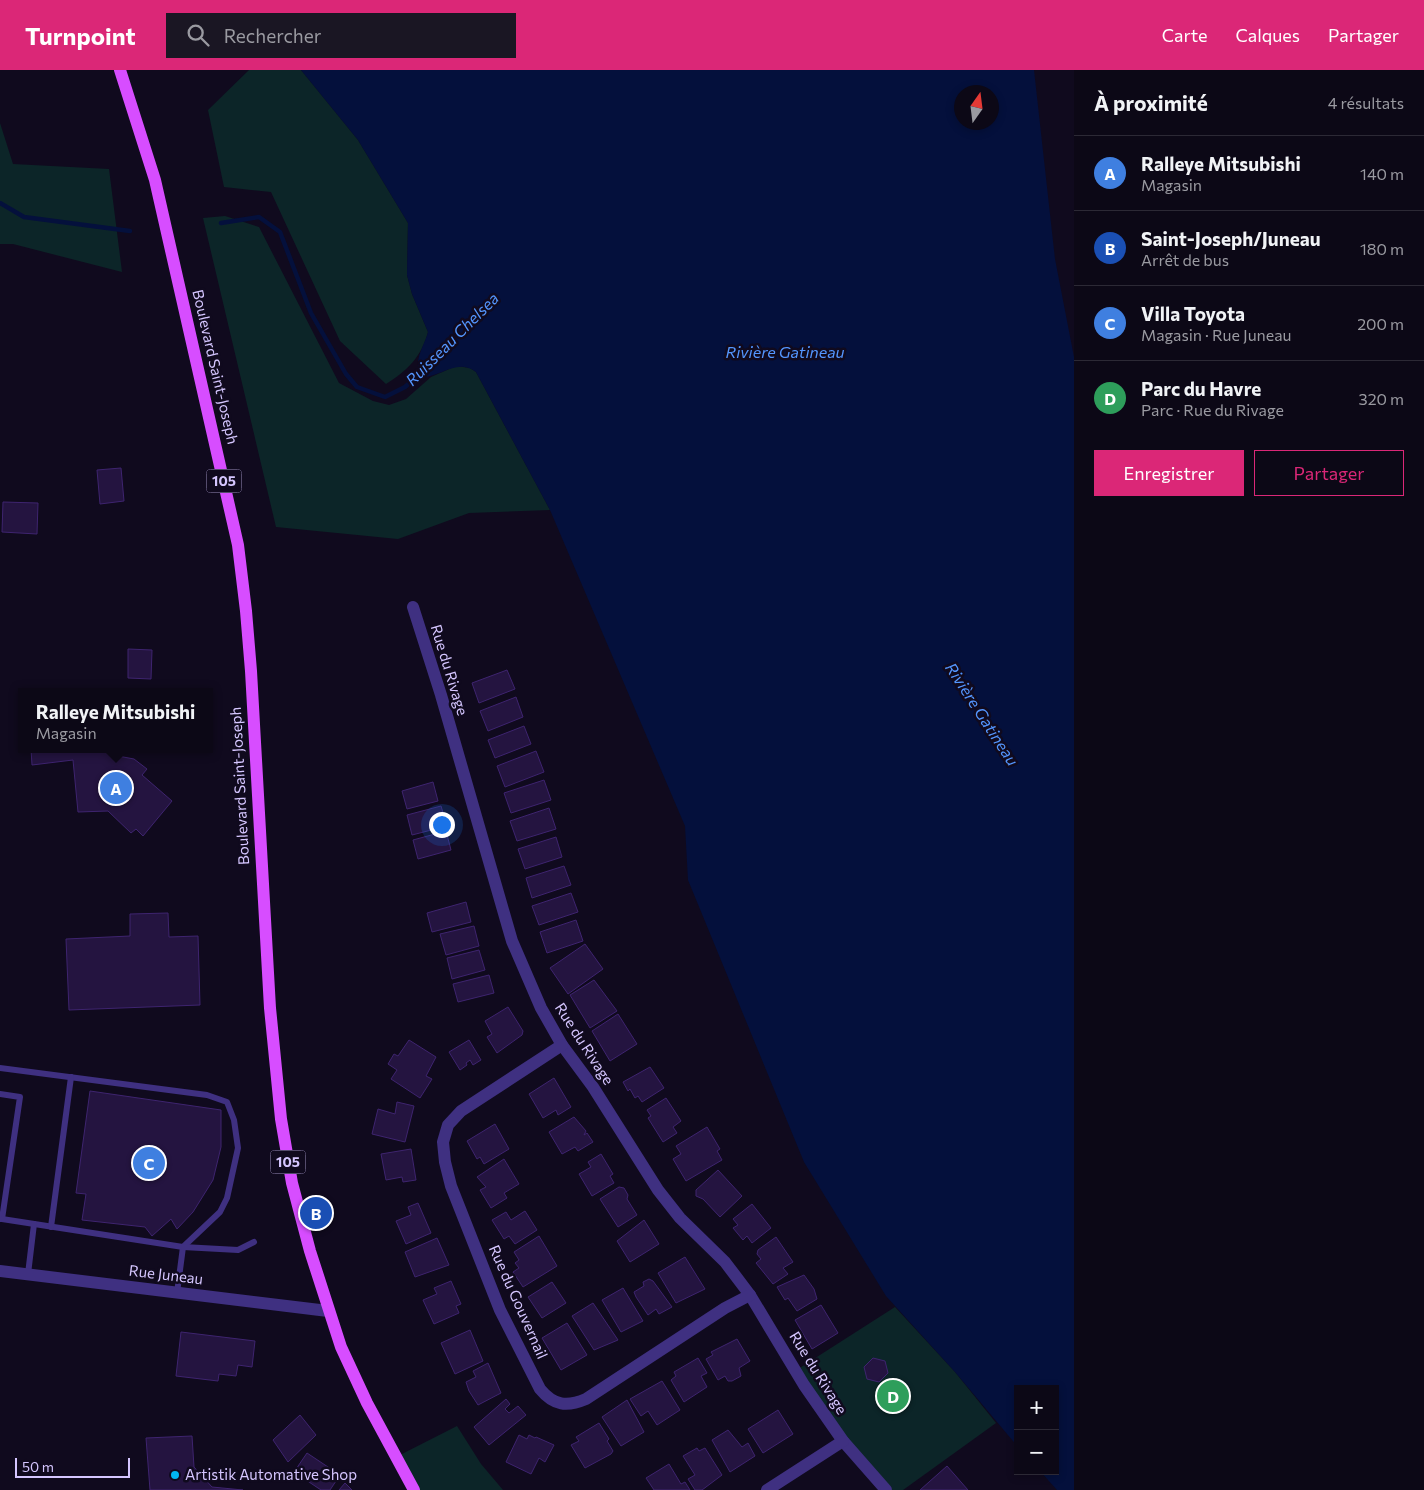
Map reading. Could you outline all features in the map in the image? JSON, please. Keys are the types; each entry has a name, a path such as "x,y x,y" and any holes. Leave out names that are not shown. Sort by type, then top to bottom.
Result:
{"main road":[{"name":"Boulevard Saint-Joseph","path":"120,70 155,180 238,545 248,636 263,912 280,1110 292,1183 328,1311 366,1404 414,1490"}],"street":[{"name":"Rue du Rivage","path":"412,607 440,695 512,941 530,987 562,1045 593,1087 672,1209 716,1252 750,1296 804,1385 843,1441 886,1490"},
{"name":"Rue du Gouvernail","path":"562,1045 461,1111 448,1125 443,1142 445,1162 458,1206 500,1310 540,1389 547,1398 566,1405 586,1399 726,1308 750,1296"},
{"name":"Rue Juneau","path":"0,1271 328,1311"},
{"path":"767,1490 843,1441"}],"lane":[{"path":"0,1068 207,1095 226,1102 234,1120 238,1148 227,1198 220,1212 183,1248 178,1292"},
{"path":"51,1227 71,1077"},
{"path":"0,1094 20,1097 1,1219 183,1248 238,1250 254,1242"},
{"path":"28,1274 34,1224"}],"green space":[{"path":"249,70 301,70 358,140 408,223 407,275 412,294 428,332 418,356 401,374 386,384 340,341 271,192 224,187 208,110"},
{"path":"0,123 13,164 109,169 122,272 13,244 0,244"},
{"path":"225,216 259,227 339,383 373,401 389,405 406,399 431,377 456,366 470,368 476,372 550,510 469,513 398,539 276,527 203,218"},
{"path":"895,1307 955,1372 996,1423 903,1490 886,1490 795,1371"},
{"path":"457,1426 481,1464 503,1490 414,1490 396,1457"}],"water":[{"name":"Rivière Gatineau","path":"301,70 1034,70 1055,259 1074,357 1074,1490 1057,1490 1044,1475 1059,1475 1059,1385 1014,1385 1014,1442 955,1372 886,1296 804,1162 688,880 685,826 550,510 476,372 469,368 456,367 423,377 420,372 418,361 428,332 412,294 407,275 408,223 358,140"}],"building":[{"path":"121,468 124,501 100,504 97,470"},
{"path":"3,502 38,503 37,534 2,532"},
{"path":"128,649 152,650 151,679 128,678"},
{"path":"507,670 515,689 479,703 472,683"},
{"path":"516,697 523,717 488,731 480,711"},
{"path":"524,726 531,744 495,758 488,740"},
{"path":"536,751 544,772 505,787 497,766"},
{"path":"31,753 118,753 118,756 134,759 147,769 142,775 172,801 143,836 136,829 131,833 108,811 78,812 73,760 32,765"},
{"path":"544,780 551,800 511,813 504,793"},
{"path":"433,782 438,801 407,809 402,791"},
{"path":"441,806 447,826 412,835 407,815"},
{"path":"549,808 556,829 517,841 510,821"},
{"path":"446,831 451,850 418,859 413,840"},
{"path":"556,837 562,857 525,869 518,849"},
{"path":"564,866 571,885 532,898 526,878"},
{"path":"571,893 578,912 539,925 532,906"},
{"path":"466,902 471,922 432,932 427,913"},
{"path":"168,913 169,937 198,936 200,1005 69,1010 66,939 130,936 130,914"},
{"path":"576,920 583,941 547,953 540,932"},
{"path":"474,926 479,946 446,955 440,934"},
{"path":"585,944 603,969 568,994 550,968"},
{"path":"479,950 485,970 452,979 447,958"},
{"path":"489,975 494,993 458,1002 453,984"},
{"path":"594,980 617,1011 590,1028 570,995"},
{"path":"508,1007 523,1031 522,1035 497,1053 487,1037 492,1034 485,1021"},
{"path":"618,1014 637,1044 610,1061 592,1031"},
{"path":"409,1040 436,1057 426,1076 432,1079 420,1098 391,1079 397,1070 388,1064 394,1054 398,1056"},
{"path":"469,1040 481,1060 473,1065 470,1060 460,1070 449,1052"},
{"path":"650,1067 664,1088 642,1102 638,1096 635,1098 630,1089 628,1091 623,1082"},
{"path":"554,1078 571,1107 558,1115 556,1110 543,1118 529,1094"},
{"path":"90,1091 221,1110 221,1147 213,1180 193,1212 177,1229 171,1219 152,1236 145,1227 82,1220 86,1194 76,1193"},
{"path":"666,1098 681,1121 673,1127 677,1133 663,1142 648,1118 651,1116 647,1110"},
{"path":"397,1102 414,1106 405,1142 372,1134 378,1109 395,1114"},
{"path":"574,1117 586,1131 584,1135 587,1133 593,1142 578,1151 575,1147 562,1154 549,1132"},
{"path":"495,1124 509,1149 484,1164 480,1157 477,1159 467,1141"},
{"path":"707,1127 720,1149 717,1151 722,1160 686,1181 673,1159 681,1154 676,1146"},
{"path":"411,1149 416,1180 403,1182 402,1177 386,1180 381,1154"},
{"path":"601,1154 613,1174 610,1176 614,1183 592,1196 579,1174 591,1167 588,1162"},
{"path":"504,1159 519,1184 504,1193 507,1198 491,1208 480,1190 486,1187 477,1177"},
{"path":"718,1170 742,1196 720,1217 703,1199 696,1196 696,1190"},
{"path":"619,1187 624,1188 628,1195 627,1199 637,1215 618,1227 600,1199"},
{"path":"418,1203 431,1233 406,1244 396,1221 411,1215 408,1207"},
{"path":"752,1204 771,1228 752,1243 747,1236 743,1240 733,1228 738,1225 733,1219"},
{"path":"525,1211 537,1230 515,1244 509,1236 504,1239 492,1220 506,1212 511,1220"},
{"path":"644,1220 659,1244 630,1262 617,1241"},
{"path":"539,1236 557,1266 523,1287 513,1272 519,1268 515,1263 519,1260 514,1252"},
{"path":"776,1237 793,1262 783,1268 788,1274 773,1284 756,1263 761,1259 757,1254 758,1250"},
{"path":"437,1238 449,1265 415,1277 405,1252"},
{"path":"685,1257 705,1289 676,1303 658,1273"},
{"path":"804,1275 814,1289 817,1299 797,1311 788,1298 785,1300 777,1287"},
{"path":"649,1279 653,1281 672,1307 659,1314 656,1309 648,1315 634,1292 644,1286 643,1282"},
{"path":"451,1281 461,1304 456,1306 459,1313 434,1324 423,1300 437,1294 434,1288"},
{"path":"552,1282 566,1303 542,1318 528,1297"},
{"path":"623,1288 643,1321 621,1332 602,1300"},
{"path":"593,1303 618,1340 594,1350 572,1316"},
{"path":"821,1305 838,1333 812,1349 795,1320"},
{"path":"567,1323 587,1355 561,1370 542,1338"},
{"path":"470,1330 483,1361 455,1374 441,1343"},
{"path":"181,1332 255,1341 252,1367 238,1365 236,1376 219,1374 218,1381 176,1376"},
{"path":"737,1339 750,1361 739,1368 741,1376 732,1381 728,1381 725,1376 718,1380 706,1359 713,1355 711,1352"},
{"path":"698,1358 707,1373 701,1376 707,1387 684,1402 671,1380 676,1376 674,1372"},
{"path":"873,1358 885,1361 888,1373 879,1382 867,1379 864,1367"},
{"path":"488,1363 501,1393 478,1405 469,1391 466,1382 476,1377 473,1371"},
{"path":"662,1381 680,1410 657,1425 648,1411 641,1416 630,1399"},
{"path":"506,1399 510,1404 505,1409 509,1413 518,1406 526,1415 489,1445 474,1427"},
{"path":"627,1400 644,1432 621,1446 602,1417"},
{"path":"778,1410 793,1434 763,1453 748,1429"},
{"path":"300,1415 316,1435 288,1462 273,1440"},
{"path":"599,1423 609,1439 607,1441 613,1451 611,1454 585,1468 571,1445 579,1441 576,1437"},
{"path":"728,1430 742,1447 748,1443 755,1456 730,1472 712,1440"},
{"path":"519,1435 527,1439 529,1435 536,1437 554,1445 545,1462 539,1458 531,1474 506,1462"},
{"path":"192,1436 194,1467 212,1487 243,1490 150,1490 146,1438"},
{"path":"697,1448 699,1451 705,1448 722,1475 702,1490 695,1490 688,1479 695,1475 683,1456"},
{"path":"307,1453 340,1475 330,1490 321,1490 294,1472"},
{"path":"669,1464 681,1484 685,1482 690,1490 654,1490 646,1478"},
{"path":"947,1466 968,1490 920,1490"},
{"path":"345,1483 352,1490 339,1490"}],"waterway":[{"name":"Ruisseau Chelsea","path":"0,203 24,217 130,231"},
{"name":"Ruisseau Chelsea","path":"221,223 259,217 280,232 311,313 346,374 357,387 385,397 405,387 424,370"}],"place":[{"name":"Ralleye Mitsubishi","path":"116,788"},
{"name":"Villa Toyota","path":"149,1163"},
{"name":"Saint-Joseph/Juneau","path":"316,1213"},
{"name":"Parc du Havre","path":"893,1396"},
{"name":"Artistik Automative Shop","path":"175,1475"}]}
